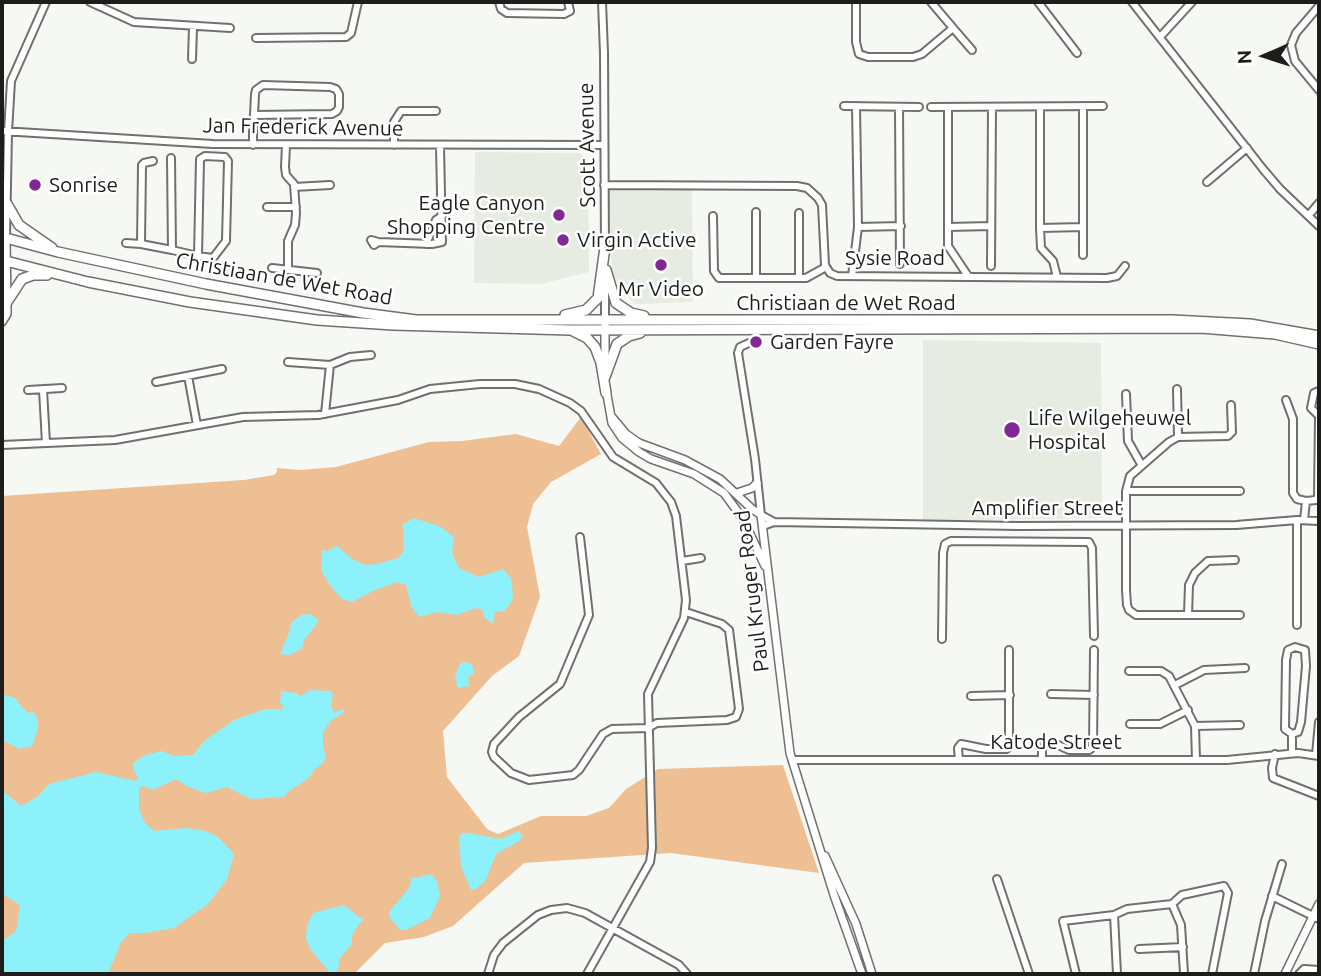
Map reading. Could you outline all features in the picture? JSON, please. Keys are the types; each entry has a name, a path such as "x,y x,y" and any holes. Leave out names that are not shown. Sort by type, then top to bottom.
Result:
{"main road":[{"path":"5,202 19,225 58,252"},
{"name":"Christiaan de Wet Road","path":"4,237 58,252 206,284 401,318 532,319 659,325 1201,328 1275,334 1319,344"},
{"path":"532,319 574,314 591,307 601,289 605,247"},
{"name":"Christiaan de Wet Road","path":"4,260 63,276 190,302 327,321 570,330 605,324"},
{"path":"605,268 612,297 619,306 659,325"},
{"path":"7,302 16,286 28,276 63,276"},
{"name":"Christiaan de Wet Road","path":"659,325 1212,321 1275,327 1319,336"},
{"path":"605,377 614,349 622,340 659,325"},
{"path":"570,330 587,338 595,347 601,363 606,393"}],"street":[{"path":"2,321 7,314 4,260 5,131 11,81 46,2"},
{"path":"90,2 134,22 230,29"},
{"path":"256,38 346,37 351,33 358,2"},
{"path":"499,2 501,9 507,13 537,14 568,13 568,2"},
{"name":"Scott Avenue","path":"602,2 605,324"},
{"path":"856,2 857,48 859,54 864,56 919,56 953,28"},
{"path":"931,2 972,50"},
{"path":"1038,2 1077,53"},
{"path":"1132,2 1280,189 1319,226"},
{"path":"1160,37 1192,2"},
{"path":"1319,6 1296,33 1291,45 1295,61 1319,90"},
{"path":"192,59 193,27"},
{"path":"253,145 254,115 255,94 263,85 330,87 336,89 339,94 339,107 332,114 254,115"},
{"path":"844,106 919,107"},
{"path":"852,276 858,227 856,106"},
{"path":"1083,106 1083,255"},
{"path":"931,107 1103,106"},
{"path":"898,107 900,264"},
{"path":"948,107 950,251 968,276"},
{"path":"991,266 992,107"},
{"path":"1040,107 1041,248 1053,261 1057,277"},
{"path":"394,145 394,122 401,111 436,111"},
{"name":"Jan Frederick Avenue","path":"5,131 253,145 604,145"},
{"path":"286,145 285,167 294,187 296,206 295,225 288,242 288,270"},
{"path":"378,242 442,242 440,146"},
{"path":"1207,182 1247,148"},
{"path":"126,243 198,256 216,257 227,239 228,161 225,157 205,156 200,159 198,256"},
{"path":"171,158 172,250"},
{"path":"141,244 142,165 153,161"},
{"path":"277,178 288,177"},
{"path":"294,187 330,185"},
{"name":"Sysie Road","path":"604,185 805,187 818,198 824,209 826,267 833,275 1112,278 1125,266"},
{"path":"1308,215 1319,203"},
{"path":"267,207 296,206"},
{"path":"756,212 756,278"},
{"path":"799,213 799,278"},
{"path":"426,244 436,220 442,216"},
{"path":"713,216 716,276 799,278 811,277 826,267"},
{"path":"858,227 901,226"},
{"path":"948,227 991,226"},
{"path":"1040,228 1083,227"},
{"path":"272,268 317,274"},
{"path":"605,324 606,393 612,423 633,448 651,459 694,474 713,484 733,503 767,569"},
{"name":"Paul Kruger Road","path":"749,343 740,348 738,353 792,760 862,974"},
{"path":"288,362 330,365 350,357 371,355"},
{"path":"325,414 330,365"},
{"path":"156,382 222,369"},
{"path":"188,376 197,425"},
{"path":"2,446 115,440 243,417 325,414 398,400 437,388 480,384 525,386 556,396 581,411 613,457 656,483 667,496 676,516 686,612 649,690 652,854 646,870 587,974"},
{"path":"28,390 62,388"},
{"path":"1177,389 1178,437"},
{"path":"43,390 46,443"},
{"path":"1286,400 1294,425 1293,493 1297,499 1314,501 1318,497 1319,416 1311,408 1314,393 1319,391"},
{"path":"1126,394 1128,441 1141,464"},
{"path":"1231,405 1232,432 1228,436 1178,437 1141,464 1130,476 1126,491 1127,605 1132,613 1143,615 1240,615"},
{"name":"Amplifier Street","path":"611,416 626,434 639,443 697,466 720,479 751,508 774,522"},
{"path":"737,493 752,488 757,483"},
{"path":"1126,491 1240,491"},
{"path":"1297,625 1301,520 1306,501"},
{"path":"743,519 763,526"},
{"name":"Amplifier Street","path":"763,526 774,522 1126,526 1319,521"},
{"path":"1019,526 1019,542"},
{"path":"580,537 590,605 588,619 560,684 519,717 494,744 493,755 496,760 522,779 564,777 577,773 607,731 648,728 657,723 734,718 739,712 729,630 722,624 686,612"},
{"path":"942,639 941,589 945,544 951,541 1079,541 1091,544 1094,636"},
{"path":"682,561 702,558"},
{"path":"1188,615 1189,584 1195,573 1208,561 1235,559"},
{"path":"1295,647 1306,653 1306,666 1301,722 1298,732 1292,734 1285,729 1286,660 1288,650 1295,647"},
{"path":"959,760 958,748 961,744 986,749 1009,748 1009,650"},
{"path":"1042,760 1042,748 1047,744 1056,744 1069,750 1092,749 1094,650"},
{"path":"1175,685 1203,670 1245,667"},
{"path":"1129,671 1161,671 1167,674 1195,726 1196,760"},
{"path":"1051,694 1094,695"},
{"path":"971,696 1010,695"},
{"path":"1129,724 1160,724 1188,710"},
{"path":"1318,756 1319,722"},
{"path":"1195,726 1240,725"},
{"path":"1292,734 1292,753"},
{"name":"Katode Street","path":"792,760 1227,760 1292,753 1318,756"},
{"path":"1275,754 1273,778 1319,796"},
{"name":"Paul Kruger Road","path":"815,837 852,914 872,974"},
{"path":"1254,974 1282,864"},
{"path":"997,879 1029,974"},
{"path":"1076,974 1063,921 1172,904 1182,895 1223,886 1227,888 1212,974"},
{"path":"1272,896 1316,918"},
{"path":"1172,904 1180,920 1184,974"},
{"path":"1285,974 1316,918 1319,904"},
{"path":"488,974 494,955 503,943 533,919 551,910 567,908 581,911 679,965 687,974"},
{"path":"1114,915 1117,974"},
{"path":"1139,948 1183,947"},
{"path":"1298,974 1304,968 1319,970"}],"shaded area":[{"path":"475,152 580,153 588,160 589,272 541,284 474,283"},
{"path":"608,187 692,188 693,302 634,304 612,275"},
{"name":"Life Wilgeheuwel Hospital","path":"923,340 1101,343 1102,518 923,521"},
{"path":"581,417 601,454 551,482 533,504 527,527 540,597 519,656 492,676 443,731 447,777 487,829 498,834 541,816 586,816 609,808 626,789 658,769 783,765 819,873 671,853 524,863 453,926 424,937 385,943 354,974 2,974 2,496 244,480 274,475 277,468 299,470 336,467 429,442 516,434 559,446"}],"water":[{"path":"414,518 441,527 454,537 452,553 459,568 479,577 503,569 511,578 512,601 504,611 495,612 493,624 484,617 483,610 477,608 456,615 437,612 419,617 411,606 406,585 397,582 352,602 342,599 332,588 321,571 322,550 327,551 337,546 352,559 365,565 398,558 403,552 402,525"},
{"path":"311,614 319,621 304,640 302,649 289,655 280,654 291,623 301,615"},
{"path":"460,664 472,664 474,673 468,678 469,686 458,688 455,676"},
{"path":"310,690 330,691 333,694 331,707 334,712 344,709 344,712 331,721 323,732 326,756 322,764 284,797 251,799 227,787 206,793 178,780 153,790 144,786 139,788 139,809 145,823 154,831 186,828 206,831 218,837 234,854 227,879 208,904 174,928 130,933 121,942 108,974 2,974 2,941 16,931 20,905 2,894 2,790 21,806 37,797 49,784 96,772 136,781 138,779 133,763 145,755 162,751 174,756 193,755 204,741 234,720 265,709 281,709 284,706 280,703 281,691 301,696"},
{"path":"2,694 15,698 28,713 33,712 38,720 32,746 19,749 2,740"},
{"path":"518,831 523,835 519,841 496,854 486,880 471,890 461,867 459,836 469,833 501,839"},
{"path":"431,874 437,881 440,896 430,918 406,930 400,930 390,918 389,912 409,888 412,877"},
{"path":"344,905 364,921 358,925 352,936 352,944 340,958 337,974 331,974 310,949 306,938 307,925 313,913"}],"place":[{"name":"Sonrise","path":"35,185"},
{"name":"Eagle Canyon Shopping Centre","path":"559,215"},
{"name":"Virgin Active","path":"563,240"},
{"name":"Mr Video","path":"661,265"},
{"name":"Garden Fayre","path":"756,342"},
{"name":"Life Wilgeheuwel Hospital","path":"1012,430"}]}
